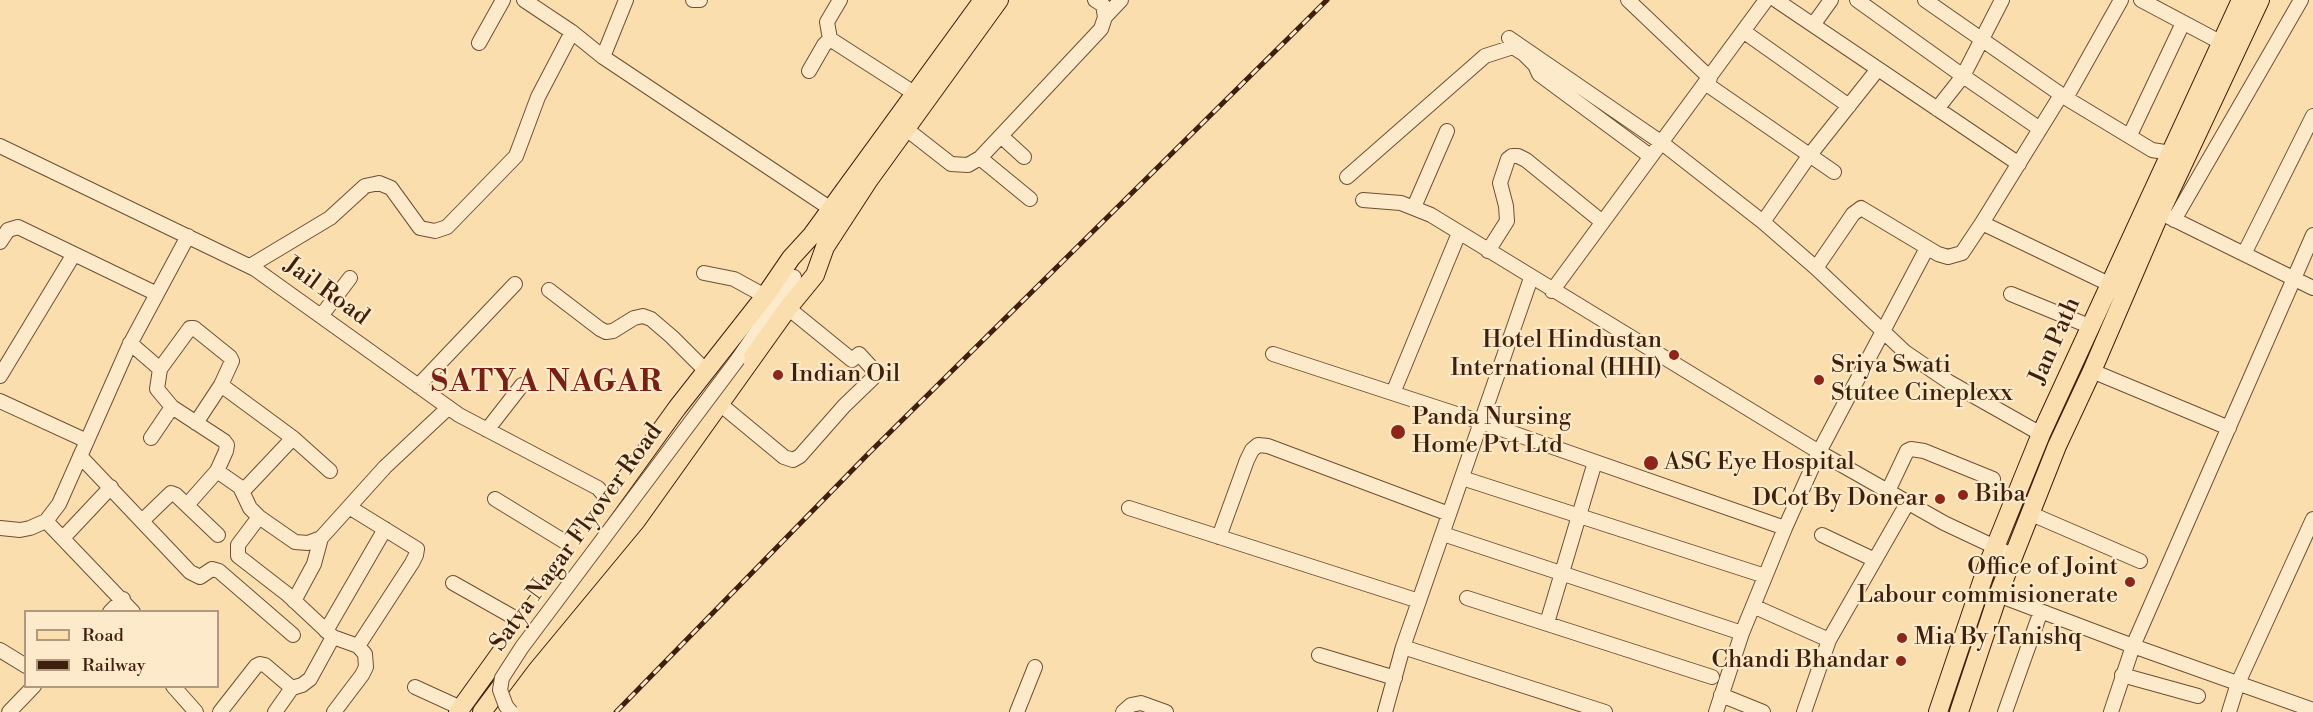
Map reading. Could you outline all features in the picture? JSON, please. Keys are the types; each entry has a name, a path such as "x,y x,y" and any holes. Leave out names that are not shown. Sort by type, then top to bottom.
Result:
{"main road":[{"path":"482,712 521,660 636,521 788,308 801,268 831,209 983,0"},
{"path":"459,710 677,408 765,296 825,247 905,128 999,0"},
{"name":"Jan Path","path":"1938,712 1994,548 2041,434 2241,0"},
{"name":"Jan Path","path":"1959,712 2012,555 2057,446 2167,216 2260,0"},
{"path":"543,593 564,608"}],"street":[{"path":"479,43 503,0"},
{"path":"524,0 572,32 603,57 831,209"},
{"path":"603,57 626,0"},
{"path":"693,0 700,0"},
{"path":"840,0 827,22 830,39 914,93"},
{"path":"1095,0 1103,5 1105,17"},
{"path":"905,128 951,164 968,165 980,158 1093,38 1101,29 1105,17 1121,0"},
{"path":"1628,0 1708,80 1809,156 1834,172"},
{"path":"1552,291 1601,221 1662,143 1766,0"},
{"path":"1776,0 2019,164"},
{"path":"1813,25 1831,0"},
{"path":"1857,0 2040,129"},
{"path":"1925,0 2063,96 2152,150 2171,153"},
{"path":"1816,268 1853,214 1861,208 1927,248 1948,257 1962,253 2063,96 2121,0"},
{"path":"2141,0 2220,42"},
{"path":"2301,0 2167,216 2313,288"},
{"path":"1937,109 1962,76 1981,39 1996,2"},
{"path":"2130,135 2183,23"},
{"path":"1743,31 1849,106"},
{"path":"250,266 330,218 365,186 379,183 391,188 420,228 435,231 447,227 516,156 538,97 572,32"},
{"path":"1509,38 1662,143 1763,222 1816,268 1905,352 1949,382 2041,434"},
{"path":"809,71 830,39"},
{"path":"1347,177 1485,56 1513,47 1530,59 1539,74 1650,156"},
{"path":"1763,222 1809,156 1878,69"},
{"path":"2244,254 2313,116"},
{"path":"1414,207 1447,131"},
{"path":"1001,136 1023,157"},
{"name":"Jail Road","path":"0,146 250,266 448,408 598,488 609,501"},
{"path":"1488,251 1507,221 1500,183 1508,159 1512,156 1526,160 1601,221"},
{"path":"980,158 1030,199"},
{"path":"1363,200 1401,203 1414,207 1819,452 1994,548 2012,555"},
{"path":"1982,223 2109,284"},
{"path":"0,242 8,230 18,227 157,294"},
{"path":"1393,393 1459,233"},
{"path":"2111,712 2133,646 2313,234"},
{"path":"0,528 20,530 46,521 62,498 130,343 188,236"},
{"path":"1716,712 1742,633 1819,452 1927,248"},
{"path":"0,376 74,254"},
{"name":"Satya Nagar Flyover Road","path":"511,712 500,690 502,678 522,647 738,359 801,268"},
{"path":"704,273 734,279 765,296"},
{"path":"321,316 350,278"},
{"path":"1385,712 1403,647 1531,278"},
{"path":"418,386 515,284"},
{"path":"549,290 606,332 613,331 634,318 643,316 651,320 672,337 707,372"},
{"path":"2011,294 2089,326"},
{"path":"720,404 784,458 793,460 800,456 844,406 873,378 874,372 859,354 852,360 788,308"},
{"path":"187,506 217,471 227,445 172,407 157,388 160,369 190,328 194,328 230,357 231,366 196,423"},
{"path":"130,343 160,369"},
{"path":"1273,354 1481,422 1785,528"},
{"path":"2092,371 2229,428"},
{"path":"221,385 293,438 330,471"},
{"path":"488,430 522,386"},
{"path":"0,401 87,441"},
{"path":"151,438 172,407"},
{"path":"217,471 243,491 250,508 259,517 295,542 308,543 321,538 385,467 448,408"},
{"path":"243,491 293,438"},
{"path":"1219,537 1247,460 1252,450 1258,446 1268,446 1449,514"},
{"path":"1888,491 1907,451 1911,448 1993,479"},
{"path":"80,456 195,576 200,577 212,569 219,571 293,635"},
{"path":"1548,623 1595,462"},
{"path":"1461,478 1766,576"},
{"path":"63,538 111,487"},
{"path":"142,520 171,493 176,495 218,535"},
{"path":"495,499 575,548"},
{"path":"1804,712 1829,640 1908,502"},
{"path":"349,507 417,549 416,555 358,646"},
{"path":"1129,508 1419,601"},
{"path":"2030,513 2140,561"},
{"path":"259,517 238,545 238,556 330,634 358,646 365,654 366,666 334,712"},
{"path":"2229,712 2238,683 2313,519"},
{"path":"46,521 131,610"},
{"path":"275,712 292,688 310,679 330,634 385,529"},
{"path":"1443,534 1742,633"},
{"path":"1822,535 1875,560"},
{"path":"294,602 314,564 321,538"},
{"path":"453,583 522,622"},
{"path":"1998,594 2133,646 2238,683 2291,708 2313,710"},
{"path":"1467,598 1712,677"},
{"path":"112,610 123,599"},
{"path":"1753,606 1829,640"},
{"path":"2005,712 2041,611"},
{"path":"1403,647 1605,712"},
{"path":"0,650 24,665"},
{"path":"1319,655 1395,678"},
{"path":"220,712 260,664 266,665 292,688"},
{"path":"1017,712 1035,667"},
{"path":"2122,675 2198,696"},
{"path":"415,687 459,710"},
{"path":"9,712 33,688"},
{"path":"174,688 196,712"},
{"path":"1722,695 1763,712"},
{"path":"1124,712 1131,705 1141,703 1166,712"}],"railway":[{"path":"616,712 870,452 1327,0"}],"place":[{"name":"Hotel Hindustan International (HHI)","path":"1674,355"},
{"name":"Indian Oil","path":"778,375"},
{"name":"Sriya Swati Stutee Cineplexx","path":"1819,380"},
{"name":"Panda Nursing Home Pvt Ltd","path":"1398,432"},
{"name":"ASG Eye Hospital","path":"1651,463"},
{"name":"Biba","path":"1963,495"},
{"name":"DCot By Donear","path":"1940,499"},
{"name":"Office of Joint Labour commisionerate","path":"2130,582"},
{"name":"Mia By Tanishq","path":"1902,638"},
{"name":"Chandi Bhandar","path":"1901,661"}],"district":[{"name":"SATYA NAGAR","path":"547,384"}]}
